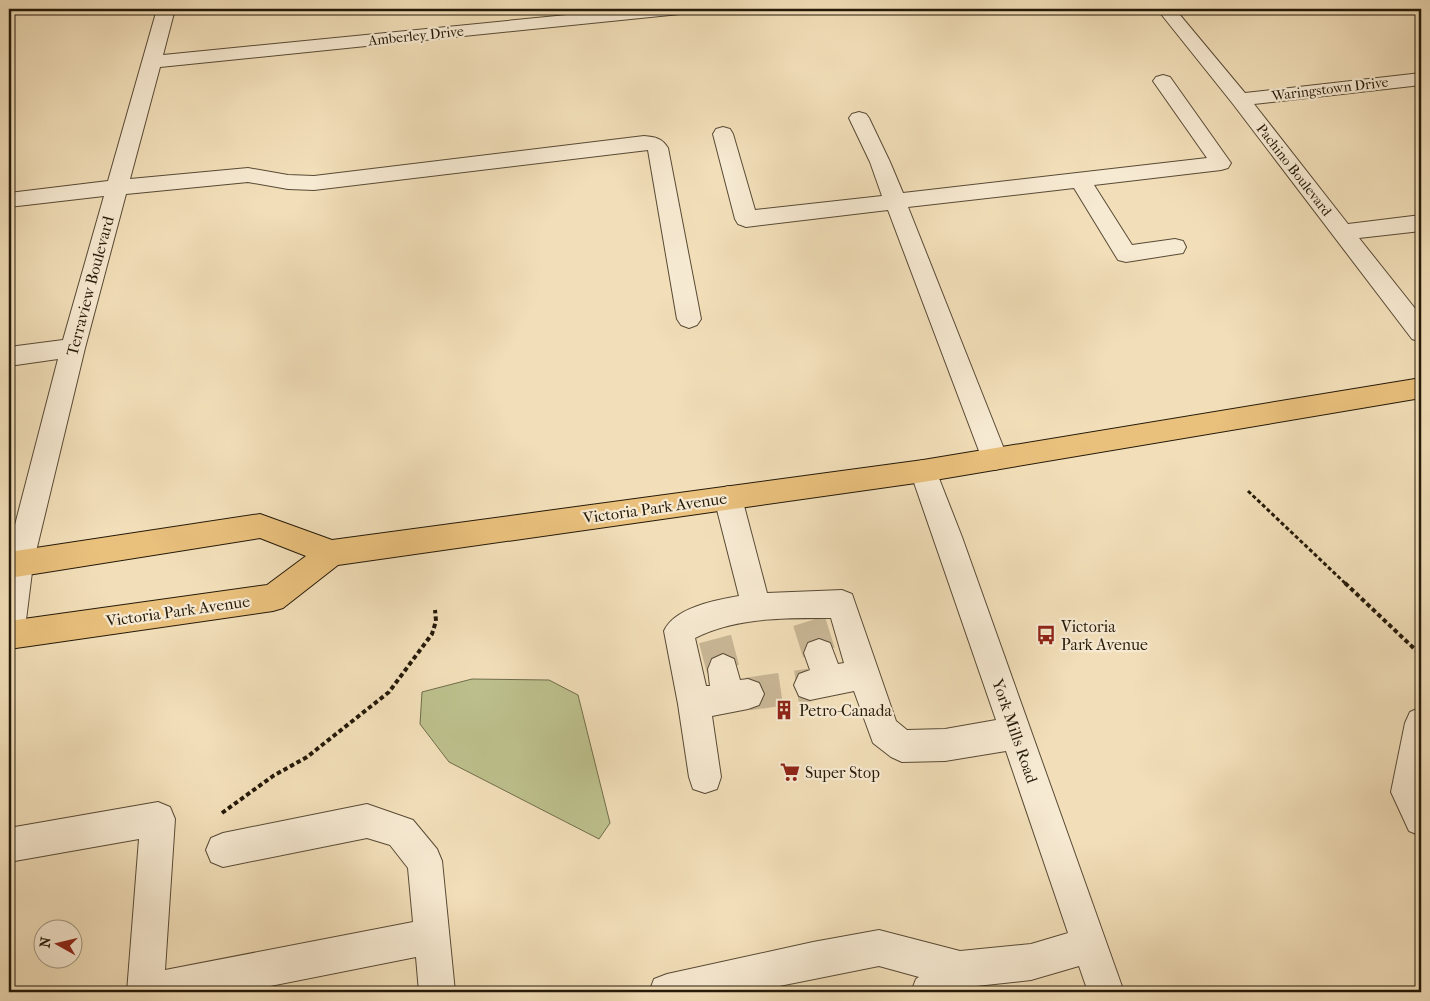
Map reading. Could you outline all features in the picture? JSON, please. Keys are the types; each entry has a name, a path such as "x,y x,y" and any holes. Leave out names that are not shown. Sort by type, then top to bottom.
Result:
{"main road":[{"name":"Victoria Park Avenue","path":"14,565 260,526 332,553 924,471 1421,388"},
{"name":"Victoria Park Avenue","path":"9,635 273,598 332,553"}],"street":[{"name":"Terraview Boulevard","path":"9,635 14,565 166,9"},
{"path":"499,9 500,28"},
{"name":"Amberley Drive","path":"152,62 680,9"},
{"name":"Pachino Boulevard","path":"1166,9 1240,100 1421,333"},
{"name":"Waringstown Drive","path":"1240,100 1421,79"},
{"path":"723,134 746,219 895,203 1221,163 1163,80"},
{"path":"859,118 880,162 995,459"},
{"path":"9,200 248,175 288,182 314,183 644,143 654,144 658,148 689,319"},
{"path":"1080,180 1126,254 1175,247"},
{"path":"1342,232 1421,223"},
{"path":"9,356 73,348"},
{"name":"York Mills Road","path":"924,471 1106,992"},
{"path":"728,498 756,607"},
{"path":"705,777 694,704 679,630 713,627 756,607 806,612 842,604 863,674 884,732 902,746 945,745 1016,733"},
{"path":"819,653 819,684 863,674"},
{"path":"694,704 733,687"},
{"path":"1421,723 1408,792 1421,818"},
{"path":"9,846 158,818 146,992 234,984 432,936"},
{"path":"223,850 367,821 400,832 425,861 437,992"},
{"path":"667,992 813,960 879,948 960,969 1031,962 1089,945"},
{"path":"929,992 960,969"}],"path":[{"path":"1248,491 1421,655"},
{"path":"220,814 273,776 307,758 389,692 432,634 436,621 435,610"}],"green space":[{"path":"472,679 549,680 578,695 610,823 599,839 449,762 420,724 422,692"}],"tunnel":[{"path":"809,621 819,653"},
{"path":"715,639 723,669"},
{"path":"748,694 810,685"}],"place":[{"name":"Victoria Park Avenue","path":"1046,635"},
{"name":"Petro-Canada","path":"784,710"},
{"name":"Super Stop","path":"790,772"}]}
